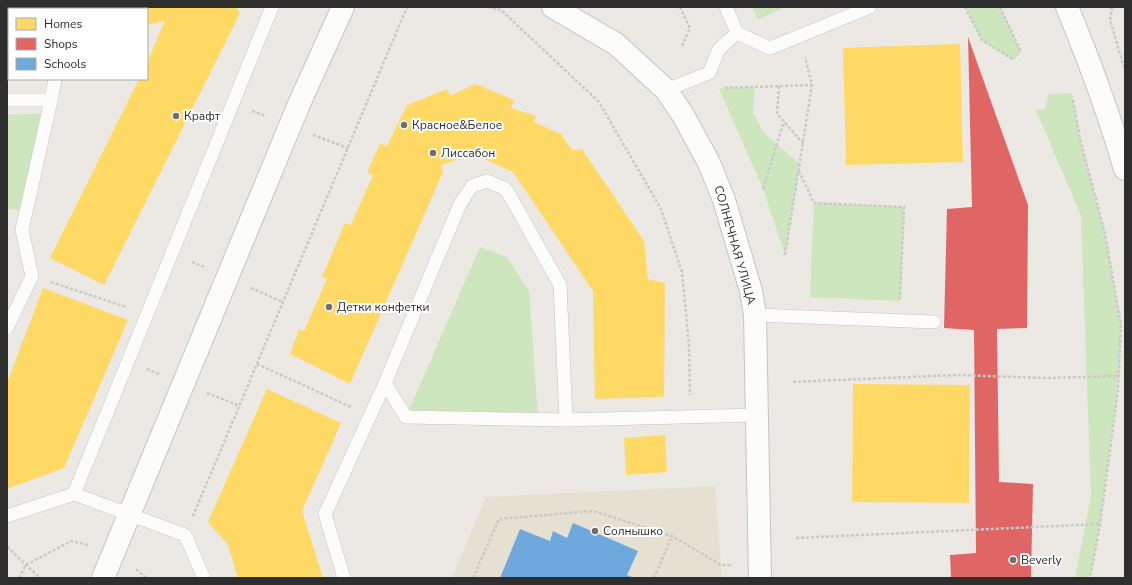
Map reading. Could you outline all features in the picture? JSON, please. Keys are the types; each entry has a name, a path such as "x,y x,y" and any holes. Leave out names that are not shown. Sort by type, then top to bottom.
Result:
{"street":[{"path":"103,578 300,104 343,7"},
{"name":"СОЛНЕЧНАЯ УЛИЦА","path":"553,7 616,44 666,90 683,115 709,163 724,200 751,291 755,315 760,572"},
{"path":"1067,7 1108,113 1125,169"}],"lane":[{"path":"74,494 272,7"},
{"path":"726,7 737,33 770,48 870,7"},
{"path":"666,90 709,73 718,48 737,33"},
{"path":"7,328 32,276 22,230 55,80"},
{"path":"7,100 51,100"},
{"path":"344,578 325,514 371,416 460,204 472,186 487,181 506,189 560,285 566,420"},
{"path":"755,315 934,322"},
{"path":"385,383 406,417 566,420 757,415"},
{"path":"7,516 74,494 185,535 204,578"}],"path":[{"path":"185,535 408,7"},
{"path":"488,7 501,10 599,102 661,209 682,272 689,345 690,417"},
{"path":"680,7 690,28 682,46"},
{"path":"965,7 982,40 1014,60"},
{"path":"1000,7 1021,52"},
{"path":"1112,7 1110,20 1125,71"},
{"path":"785,255 812,85 800,36"},
{"path":"719,88 812,85"},
{"path":"779,86 778,114 803,143"},
{"path":"1072,93 1080,139 1105,234 1121,325 1119,376 1100,524 1090,578"},
{"path":"763,189 784,121"},
{"path":"799,171 814,203 904,207 898,320"},
{"path":"32,276 147,314"},
{"path":"257,364 371,416"},
{"path":"793,382 956,375 1046,378 1119,376"},
{"path":"474,578 499,519 593,511 672,536 721,565 760,572"},
{"path":"796,538 1100,524"},
{"path":"654,578 672,536"},
{"path":"19,578 26,565 72,541 114,551 146,578"},
{"path":"7,546 40,578"}],"shaded area":[{"name":"Солнышко","path":"715,486 722,578 452,578 486,497"}],"green space":[{"path":"752,7 786,7 758,19"},
{"path":"965,7 1000,7 1021,52 1014,60 982,40"},
{"path":"755,87 753,112 763,132 800,164 785,255 763,189 719,88"},
{"path":"1072,93 1080,139 1105,234 1121,325 1119,376 1100,524 1090,578 1075,578 1091,496 1081,216 1036,110 1045,109 1049,94"},
{"path":"48,113 26,211 7,209 7,115"},
{"path":"814,203 904,207 900,301 810,297"},
{"path":"480,247 507,257 529,291 538,419 406,417"}],"building: Homes":[{"path":"7,7 22,7 8,8 7,51"},
{"path":"236,7 240,13 104,285 50,258 139,80 148,80 148,61 165,21 148,25 148,8 89,8"},
{"path":"960,44 963,162 846,165 843,48"},
{"path":"475,84 514,100 511,108 536,116 534,122 561,134 572,150 582,149 644,241 648,279 665,283 664,397 595,399 593,291 513,172 471,153 441,166 443,172 350,384 290,354 299,330 304,331 327,279 322,277 345,223 351,225 373,175 367,173 380,144 387,146 407,105 447,89 450,96"},
{"path":"43,288 128,320 64,468 7,489 7,383"},
{"path":"853,384 970,385 969,503 852,502"},
{"path":"267,389 341,423 302,511 323,578 238,578 228,545 208,522"},
{"path":"665,435 667,472 626,475 624,438"}],"building: Shops":[{"path":"968,37 1028,205 1027,328 997,329 999,482 1033,484 1031,578 951,578 950,555 976,553 974,330 944,328 947,209 972,207"}],"building: Schools":[{"path":"573,523 638,551 627,575 632,578 500,578 520,529 550,541 553,531 567,538"}],"place":[{"name":"Крафт","path":"176,116"},
{"name":"Красное&Белое","path":"404,125"},
{"name":"Лиссабон","path":"433,153"},
{"name":"Детки конфетки","path":"329,307"},
{"name":"Солнышко","path":"595,531"},
{"name":"Beverly","path":"1013,560"}]}
